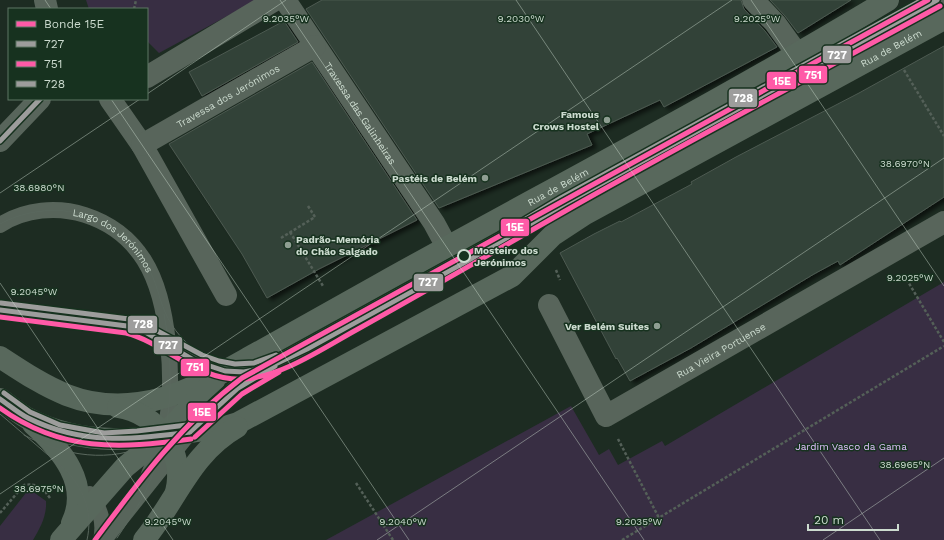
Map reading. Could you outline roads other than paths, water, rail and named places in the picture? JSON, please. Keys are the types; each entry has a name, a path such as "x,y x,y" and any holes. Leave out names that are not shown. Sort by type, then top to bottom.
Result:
{"main road":[{"name":"Rua de Belém","path":"225,371 447,247 798,55 888,0"},
{"name":"Rua de Belém","path":"280,402 512,276 553,235 585,214 944,19"},
{"path":"0,357 39,382 64,394 84,402 128,408 139,412 151,420 169,444 177,460 178,475 174,499"},
{"path":"106,405 138,403 170,396 200,384 225,371"},
{"name":"Largo dos Jerónimos","path":"60,540 94,500 125,467 169,444 225,371"},
{"path":"0,398 26,418 49,439 71,469 78,488 79,502 73,522 60,540"},
{"path":"26,418 58,432 84,438 169,444 190,432 225,427 238,423 280,402"},
{"path":"144,540 174,499 191,468 204,452 226,433 280,402"}],"street":[{"path":"148,76 275,0"},
{"name":"Travessa das Galinheiras","path":"285,0 434,223 447,247"},
{"path":"753,0 774,23 798,55"},
{"name":"Travessa dos Jerónimos","path":"142,145 185,119 315,46"},
{"path":"0,141 39,100"},
{"path":"111,100 142,145 226,295"},
{"name":"Rua Vieira Portuense","path":"549,305 606,416 944,222"}],"lane":[{"name":"Rua de Belém","path":"190,432 238,388 503,241 564,204 937,0"},
{"name":"Largo dos Jerónimos","path":"0,225 16,216 28,213 64,210 89,216 115,229 130,242 148,268 162,309 171,373 169,444 133,505 104,540"},
{"name":"Rua de Belém","path":"503,241 585,214"},
{"path":"0,310 127,326 142,330 196,361 225,371 253,371 269,367 307,349"},
{"path":"71,469 94,500 103,523 101,540"}],"tram line":[{"name":"15E","path":"95,540 128,496 181,433 220,395 242,378 928,0"},
{"path":"0,224 17,216 54,210 85,214 96,218 117,230 135,247 151,272 165,312 172,325 180,336 201,354 227,364 241,365 260,363 292,350"},
{"path":"117,538 132,516 151,479 165,433 170,386 170,362 164,314"},
{"path":"24,435 55,448 71,452 87,455 120,454 136,450 152,443 276,374"},
{"path":"0,414 68,472 74,480 83,496 88,512 89,530 87,540"}],"place":[{"name":"Famous Crows Hostel","path":"607,120"},
{"name":"Pastéis de Belém","path":"485,178"},
{"name":"Padrão-Memória do Chão Salgado","path":"288,245"},
{"name":"Mosteiro dos Jerónimos","path":"464,256"},
{"name":"Ver Belém Suites","path":"657,326"}],"park label":[{"name":"Jardim Vasco da Gama","path":"851,446"}]}
